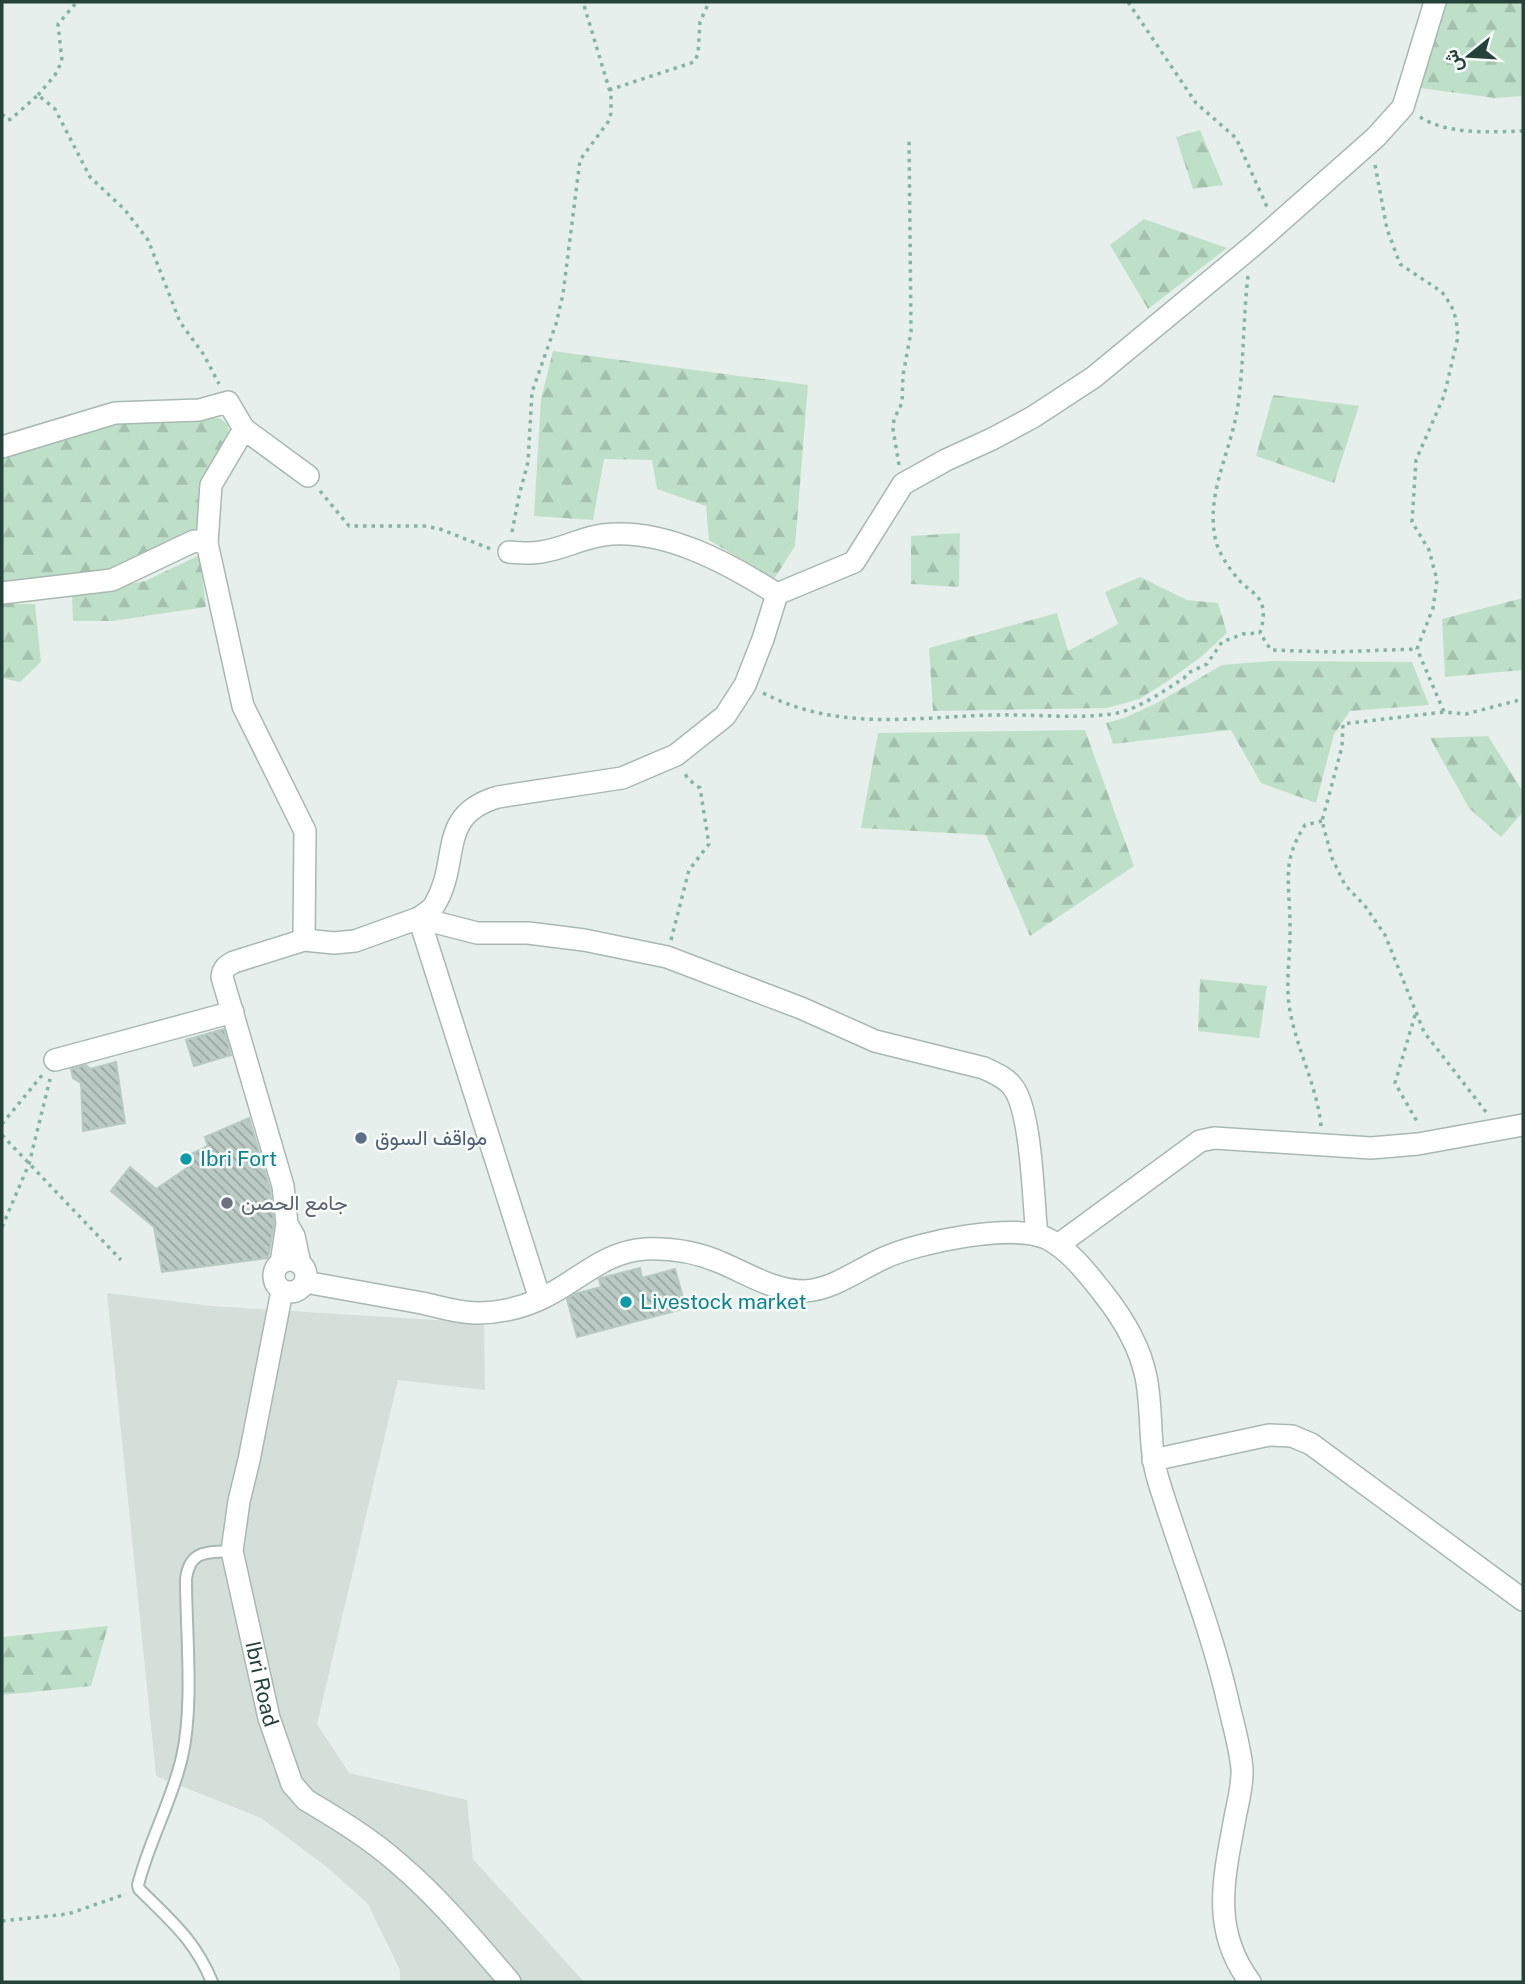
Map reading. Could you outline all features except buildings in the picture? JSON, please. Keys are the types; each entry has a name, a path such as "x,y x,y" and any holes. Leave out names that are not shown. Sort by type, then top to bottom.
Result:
{"street":[{"path":"1250,1982 1230,1947 1222,1911 1222,1892 1241,1790 1240,1756 1219,1661 1153,1460 1146,1376 1124,1324 1103,1294 1058,1245 1037,1235 1002,1233 923,1245 889,1256 823,1288 806,1291 775,1287 689,1251 639,1250 598,1262 540,1299 500,1310 472,1313 295,1269 279,1166 222,977 226,966 304,940 334,943 355,941 419,918 434,906 443,887 461,818 480,802 622,778 676,755 725,716 745,684 778,594 854,562 903,484 992,439 1067,396 1150,333 1371,141 1403,107 1435,2"},
{"path":"2,447 115,413 199,410 228,401 244,429 308,476"},
{"path":"244,429 211,485 207,542 243,706 305,831 304,940"},
{"path":"509,552 540,553 606,534 643,536 696,552 748,575 778,594"},
{"path":"2,593 65,588 112,580 194,541 207,542"},
{"path":"419,918 477,933 528,933 584,940 667,957 801,1008 875,1041 984,1068 1011,1085 1022,1108 1037,1235"},
{"path":"419,918 540,1299"},
{"path":"55,1060 233,1012"},
{"path":"1058,1245 1200,1141 1214,1138 1371,1148 1429,1142 1523,1125"},
{"name":"Ibri Road","path":"295,1269 276,1268 274,1280 282,1290 239,1501 232,1551 270,1718 292,1784 306,1800 358,1832 398,1863 446,1908 510,1982"},
{"path":"1153,1460 1269,1435 1292,1436 1311,1444 1523,1600"}],"lane":[{"path":"212,1982 187,1936 138,1885 173,1788 185,1742 188,1564 196,1556 232,1551"}],"path":[{"path":"2,114 8,120 11,119 38,95 60,66 62,56 58,24 77,2"},
{"path":"308,476 349,526 424,526 509,552 528,462 532,392 556,324 563,294 580,160 608,122 612,104 583,2"},
{"path":"609,90 694,62 698,54 700,22 709,2"},
{"path":"1128,2 1196,103 1236,138 1277,224"},
{"path":"38,95 55,108 90,177 125,210 148,240 180,322 204,355 228,401"},
{"path":"1403,107 1432,125 1475,131 1523,131"},
{"path":"903,484 893,429 896,411 902,403 902,375 911,332 909,138"},
{"path":"1371,141 1387,229 1400,264 1442,292 1454,312 1458,337 1444,396 1416,460 1412,522 1429,550 1437,580 1433,607 1417,649 1444,712"},
{"path":"1255,244 1248,278 1238,407 1215,494 1212,519 1215,541 1237,579 1260,600 1264,613 1261,633 1271,650 1332,652 1417,649"},
{"path":"745,684 785,705 820,715 853,720 901,721 993,715 1113,714 1135,707 1207,664 1222,642 1243,634 1261,633"},
{"path":"1499,1129 1424,1032 1385,935 1366,906 1345,886 1332,858 1322,821 1342,747 1343,724 1444,712 1466,715 1523,699"},
{"path":"667,957 689,870 709,844 700,788 688,779 676,755"},
{"path":"1322,821 1305,825 1296,841 1289,865 1290,928 1287,964 1290,1014 1319,1107 1323,1145"},
{"path":"1416,1013 1395,1083 1429,1142"},
{"path":"2,1124 55,1060"},
{"path":"2,1227 29,1164 55,1060"},
{"path":"2,1135 121,1260"},
{"path":"2,1920 68,1914 139,1889"}],"shaded area":[{"path":"107,1293 211,1306 484,1323 485,1390 398,1380 317,1724 349,1773 467,1800 473,1859 584,1982 400,1982 400,1970 368,1904 327,1867 261,1818 156,1776"}],"green space":[{"path":"1443,2 1523,2 1523,96 1495,98 1420,88"},
{"path":"1200,130 1223,185 1193,189 1176,137"},
{"path":"1144,219 1227,248 1148,309 1110,245"},
{"path":"553,351 808,385 795,546 774,579 709,540 706,506 657,489 652,460 604,459 593,520 534,516 541,399"},
{"path":"1273,395 1359,406 1334,483 1256,456"},
{"path":"204,416 221,419 228,425 229,438 199,530 114,571 2,587 2,453 115,420"},
{"path":"960,533 959,587 911,584 911,536"},
{"path":"200,555 206,607 112,621 73,621 72,595 145,581"},
{"path":"1140,577 1187,600 1218,603 1227,633 1202,656 1165,683 1139,699 1107,708 933,711 929,648 1057,613 1068,651 1118,624 1105,592"},
{"path":"1523,598 1523,670 1445,677 1442,619"},
{"path":"2,604 35,604 41,662 20,682 2,678"},
{"path":"1271,661 1412,662 1429,705 1350,711 1334,734 1316,803 1261,783 1231,730 1113,744 1106,723 1157,703 1222,665"},
{"path":"1085,730 1134,866 1030,936 986,835 861,828 878,733"},
{"path":"1488,736 1523,792 1523,812 1501,837 1469,808 1430,738"},
{"path":"1200,979 1267,986 1259,1038 1198,1031"},
{"path":"108,1626 91,1686 2,1695 2,1637"}],"place":[{"name":"مواقف السوق","path":"361,1138"},
{"name":"Ibri Fort","path":"186,1159"},
{"name":"جامع الحصن","path":"227,1203"},
{"name":"Livestock market","path":"626,1302"}]}
